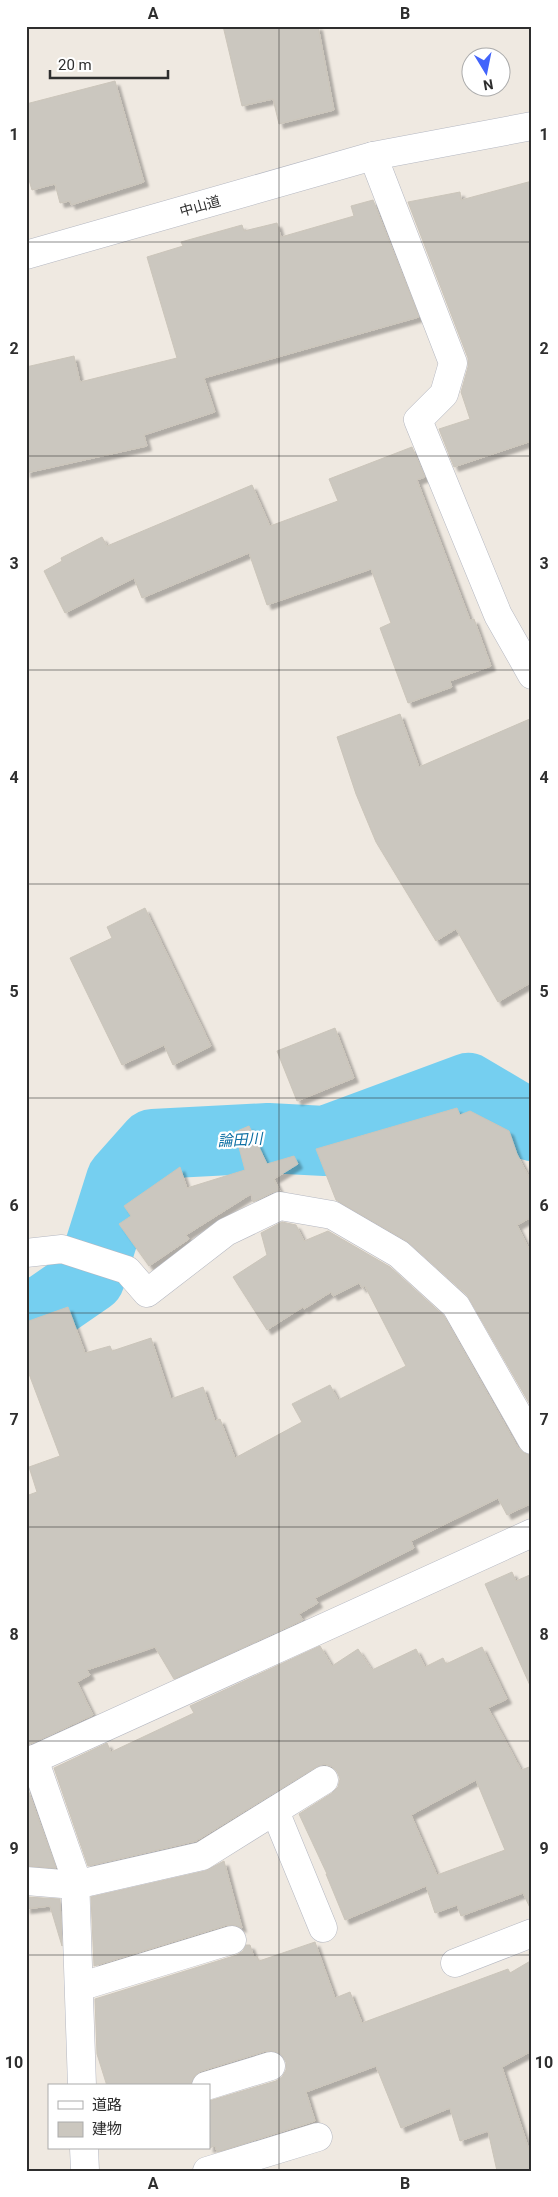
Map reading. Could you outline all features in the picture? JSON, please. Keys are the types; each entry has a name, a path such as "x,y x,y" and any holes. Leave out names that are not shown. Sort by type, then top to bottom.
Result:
{"street":[{"name":"中山道","path":"26,255 373,156 532,126"},
{"path":"373,156 454,363 444,394 418,420 498,615 532,675"},
{"path":"26,1253 62,1249 127,1270 147,1293 226,1232 280,1206 332,1215 399,1254 456,1306 532,1440"},
{"path":"82,2084 75,1876 30,1761 532,1533"},
{"path":"26,1881 75,1885 202,1856 324,1780"},
{"path":"275,1811 323,1928"},
{"path":"455,1963 532,1933"},
{"path":"78,1987 232,1940"},
{"path":"210,2085 271,2066"},
{"path":"207,2171 318,2137"},
{"path":"84,2150 85,2171"}],"building":[{"path":"223,26 318,26 334,110 279,124 273,99 242,106"},
{"path":"115,81 144,182 71,205 70,201 60,203 55,184 32,190 26,170 26,104"},
{"path":"532,181 532,441 454,467 439,429 470,419 461,392 468,367 468,358 408,202 460,192 461,200"},
{"path":"373,200 419,317 204,378 215,412 144,435 147,446 26,473 26,367 74,356 80,382 177,358 147,257 183,246 181,242 242,225 244,231 277,223 281,237 354,216 351,206"},
{"path":"412,447 425,477 417,480 470,620 474,619 491,666 450,681 452,687 408,703 380,628 391,623 371,569 267,605 249,553 142,598 134,578 65,613 44,571 62,561 61,558 102,537 107,546 252,485 270,526 338,501 329,479"},
{"path":"400,714 419,767 532,718 532,982 498,1002 456,929 436,941 376,842 356,794 337,737"},
{"path":"145,908 211,1046 173,1065 164,1045 122,1065 70,958 112,938 107,927"},
{"path":"335,1028 354,1078 297,1101 277,1051"},
{"path":"457,1108 460,1115 470,1111 509,1131 517,1154 532,1183 532,1217 517,1225 532,1255 532,1408 467,1295 407,1241 336,1200 316,1149"},
{"path":"249,1126 267,1164 294,1156 298,1164 274,1179 280,1191 273,1192 253,1202 251,1194 186,1235 189,1239 149,1266 119,1224 131,1216 124,1206 180,1167 187,1188 245,1170 235,1132"},
{"path":"282,1222 296,1225 304,1241 328,1231 390,1267 444,1316 518,1448 532,1456 532,1503 507,1515 498,1498 411,1541 414,1548 315,1598 318,1603 299,1614 303,1620 174,1679 155,1647 87,1670 90,1675 77,1682 93,1715 26,1746 26,1496 37,1492 29,1467 60,1456 26,1366 26,1322 68,1307 85,1353 110,1346 112,1351 151,1338 171,1399 203,1387 215,1421 220,1419 235,1458 302,1422 292,1404 330,1385 338,1400 406,1366 365,1286 362,1288 359,1283 333,1296 331,1292 267,1330 233,1277 267,1255 261,1233"},
{"path":"512,1572 516,1581 532,1574 532,1690 485,1584"},
{"path":"320,1646 332,1666 358,1649 372,1670 416,1649 425,1667 443,1658 446,1664 482,1647 507,1699 488,1708 521,1770 532,1766 532,1912 523,1893 461,1916 457,1905 435,1913 426,1886 345,1920 327,1874 299,1814 332,1793 338,1787 340,1779 337,1771 331,1766 324,1764 316,1767 196,1841 88,1866 54,1768 107,1743 111,1752 194,1713 190,1706","holes":["476,1780 505,1850 437,1875 411,1815"]},
{"path":"26,1784 56,1868 26,1866"},
{"path":"224,1861 242,1928 235,1925 227,1925 94,1966 91,1897 205,1871"},
{"path":"26,1897 60,1899 62,1946 50,1906 26,1909"},
{"path":"315,1942 335,1998 350,1992 362,2023 508,1969 510,1973 532,1960 532,2051 502,2067 532,2159 532,2171 497,2171 488,2131 460,2141 450,2108 401,2128 376,2066 306,2092 315,2121 217,2152 215,2146 210,2148 210,2101 276,2081 282,2077 286,2070 286,2062 281,2054 274,2051 266,2051 201,2071 194,2076 192,2084 106,2084 97,2054 95,1999 237,1955 243,1951 246,1945 250,1945 254,1957 257,1956 259,1961"}],"waterway":[{"name":"論田川","path":"26,1315 45,1309 90,1278 121,1180 153,1144 268,1138 325,1141 468,1088 532,1126"}]}
